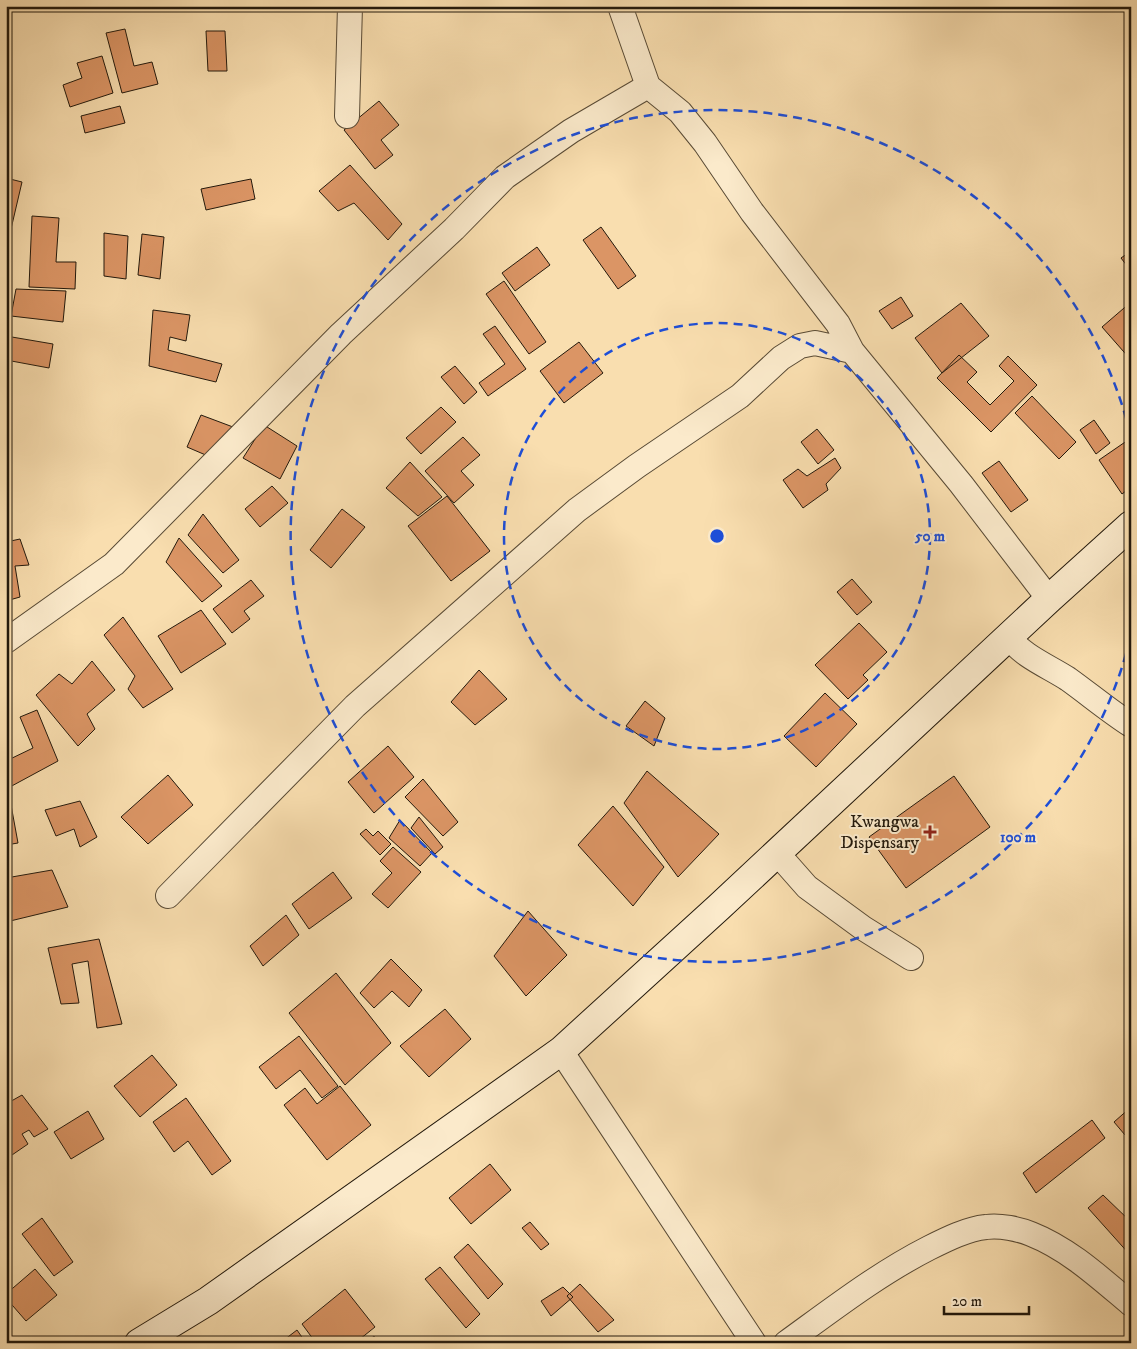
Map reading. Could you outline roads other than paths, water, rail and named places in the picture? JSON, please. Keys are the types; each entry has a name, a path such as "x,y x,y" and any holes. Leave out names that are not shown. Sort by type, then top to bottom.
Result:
{"street":[{"path":"347,116 350,6"},
{"path":"620,6 648,86 680,112 705,143 752,212 838,324 852,351 961,484 1049,599"},
{"path":"6,641 114,564 341,334 454,229 505,178 571,131 648,86"},
{"path":"168,896 355,706 577,510 637,466 740,396 781,358 800,346 815,343 852,351"},
{"path":"139,1343 216,1295 561,1051 1131,525"},
{"path":"1009,637 1016,647 1068,680 1112,714 1131,725"},
{"path":"777,853 807,887 863,928 911,958"},
{"path":"561,1051 747,1340"},
{"path":"786,1343 894,1266 946,1240 987,1227 1003,1227 1031,1233 1061,1250 1098,1276 1131,1304"}],"place":[{"name":"Kwangwa Dispensary","path":"930,832"}]}
